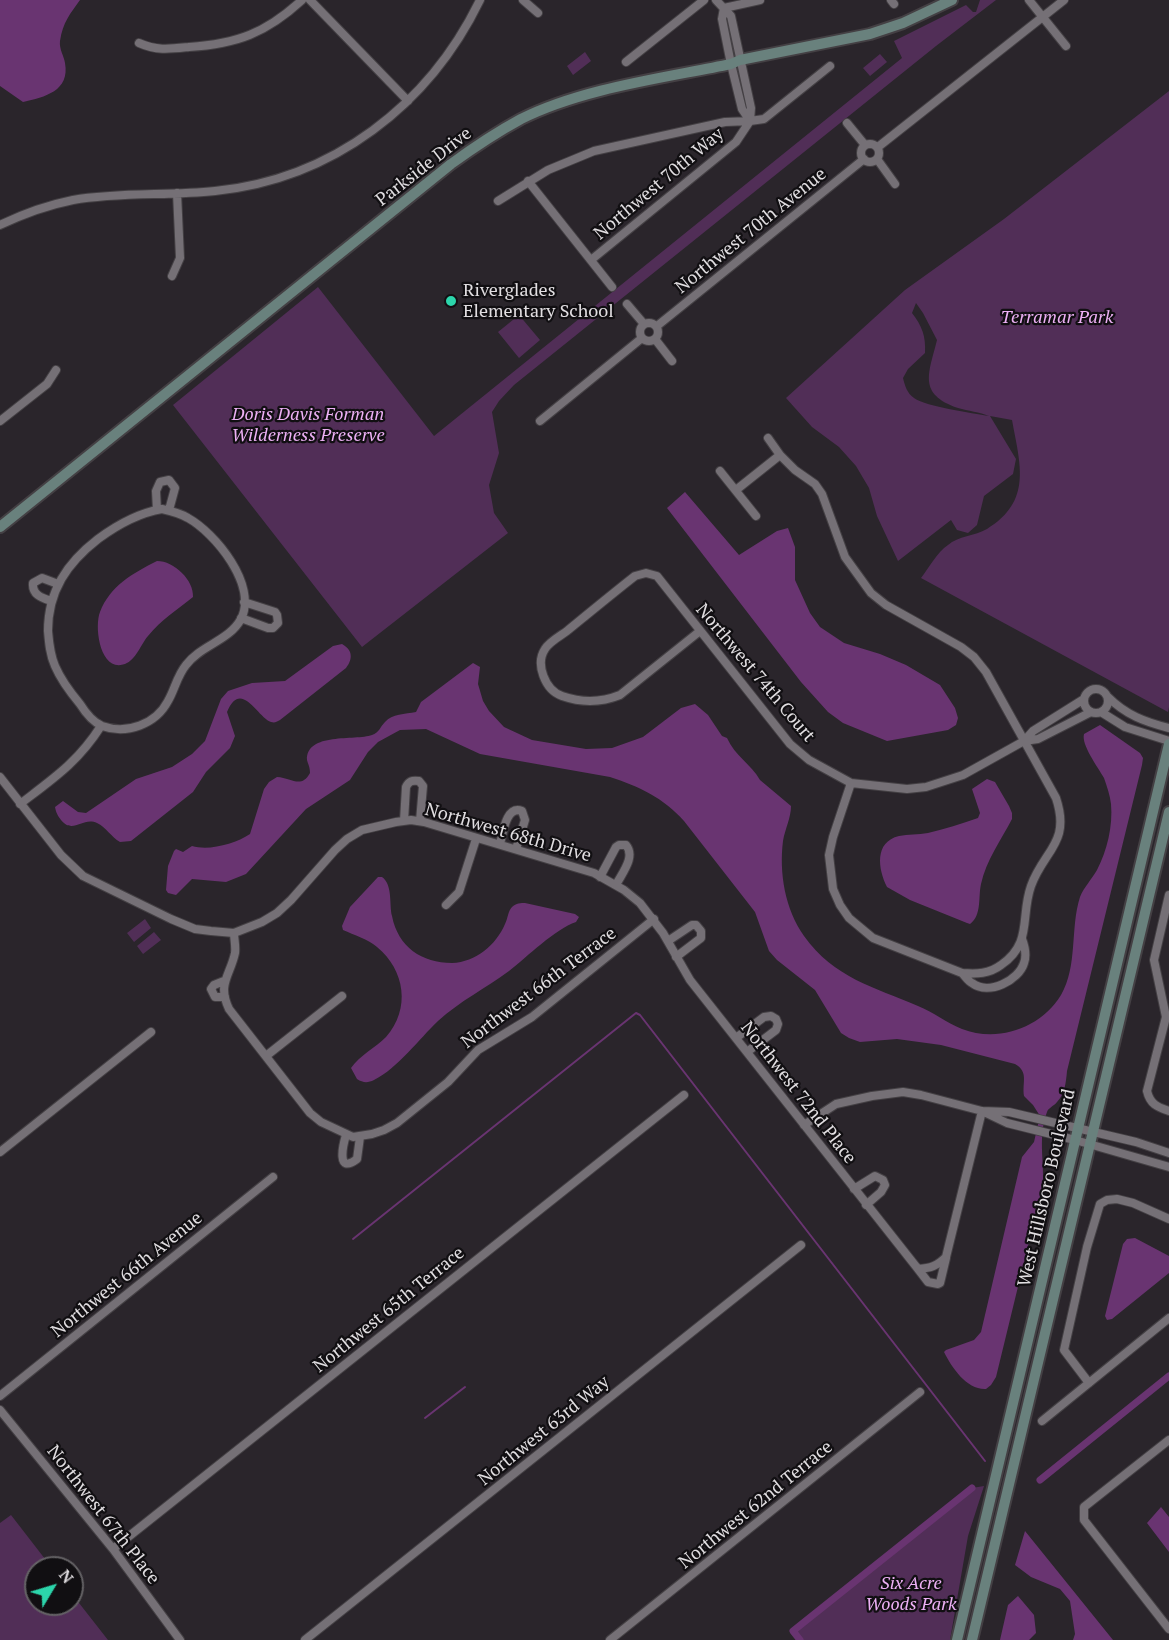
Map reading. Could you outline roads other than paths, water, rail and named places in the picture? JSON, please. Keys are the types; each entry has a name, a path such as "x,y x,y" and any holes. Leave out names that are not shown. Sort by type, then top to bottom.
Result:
{"street":[{"path":"139,43 154,50 229,43 271,26 302,0"},
{"path":"310,0 408,101"},
{"path":"0,225 45,207 73,201 107,196 177,194 246,187 304,169 363,138 408,101 450,54 466,29 480,0"},
{"path":"524,0 538,13"},
{"path":"626,62 704,0"},
{"path":"716,0 731,16 740,100 742,109 750,121"},
{"path":"724,8 760,0"},
{"name":"Parkside Drive","path":"0,527 451,164 522,119 583,96 870,34 903,23 952,0"},
{"path":"1029,0 1066,46"},
{"path":"878,147 1064,0"},
{"path":"724,8 723,25 749,98 750,121"},
{"path":"723,25 732,23"},
{"name":"Northwest 70th Way","path":"591,260 736,142 750,121 764,119 830,66"},
{"path":"740,100 749,98"},
{"path":"498,201 528,181 570,159 594,151 725,122 750,121"},
{"path":"847,123 865,145"},
{"path":"871,144 878,147 880,152 877,159 869,162 864,159 861,154 865,145 871,144"},
{"name":"Northwest 70th Avenue","path":"657,326 864,159"},
{"path":"877,159 896,183"},
{"path":"528,181 612,287"},
{"path":"172,276 180,258 177,194"},
{"path":"627,304 644,324"},
{"path":"644,324 651,323 657,326 659,333 656,339"},
{"path":"644,324 640,331 642,338 647,341 656,339"},
{"path":"540,421 642,338"},
{"path":"656,339 672,361"},
{"path":"0,421 47,384 56,370"},
{"path":"768,438 780,455 795,470 815,484 822,494 828,505 845,557 872,593 886,605 947,638 974,657 986,672 1024,741 1056,798 1060,810 1061,825 1058,838 1032,884 1027,898 1022,939 1017,950 999,967 987,973 962,973 873,938 849,918 833,889 829,855 851,783 907,789 963,776 1024,741 1033,730 1084,699 1088,692 1095,689 1103,691 1132,716 1147,723 1169,728"},
{"path":"736,490 780,455"},
{"path":"720,471 756,516"},
{"path":"163,510 188,518 221,547 241,580 244,602 242,616 223,638 198,652 187,663 178,675 161,712 152,720 127,729 101,726 88,716 64,684 54,664 49,645 48,624 52,597 58,584 73,561 106,533 138,515 163,510"},
{"name":"Northwest 74th Court","path":"700,631 620,695 607,700 591,702 559,695 550,688 544,678 542,668 545,649 635,576 646,573 657,576 790,744 809,760 851,783"},
{"path":"52,597 37,595 33,583 42,578 58,584"},
{"path":"242,616 268,627 273,628 278,624 275,612 244,602"},
{"path":"1101,712 1106,708 1108,697"},
{"path":"1084,699 1091,712"},
{"path":"1024,741 1038,739 1091,712 1101,712 1125,727 1169,742"},
{"path":"1059,715 1065,725"},
{"path":"20,804 72,763 87,747 101,726"},
{"name":"West Hillsboro Boulevard","path":"957,1640 1169,742"},
{"path":"0,777 61,855 83,876 171,920 195,929 234,933 235,949 224,981 225,998 230,1009 266,1056 342,996"},
{"path":"404,821 406,787 414,780 419,781 423,786 420,821"},
{"path":"500,844 509,815 514,810 519,810 522,811 525,820 516,849"},
{"name":"West Hillsboro Boulevard","path":"972,1640 1169,812"},
{"name":"Northwest 68th Drive","path":"234,933 262,922 277,913 347,839 362,830 404,821 420,821 579,868 616,885 640,903 654,919"},
{"path":"446,905 459,892 476,839"},
{"path":"600,877 616,847 626,845 630,850 630,858 616,885"},
{"path":"1169,895 1154,960 1166,1017 1148,1091 1150,1100 1157,1107 1169,1111"},
{"name":"Northwest 72nd Place","path":"654,919 690,980 918,1269"},
{"name":"Northwest 66th Terrace","path":"266,1056 310,1113 321,1122 353,1136 384,1131 398,1123 448,1082 478,1050 532,1017 654,919"},
{"path":"668,941 692,925 696,925 701,931 701,938 698,942 676,957"},
{"path":"962,973 972,984 989,988 1004,983 1021,970 1025,958 1022,939"},
{"path":"224,981 214,985 211,989 215,997 225,998"},
{"path":"736,1038 764,1017 771,1016 776,1019 778,1024 776,1030 747,1052"},
{"path":"0,1152 151,1032"},
{"path":"804,1125 836,1104 891,1093 921,1095 982,1111 1007,1123 1048,1133 1092,1132 1136,1142 1169,1153"},
{"name":"Northwest 65th Terrace","path":"112,1550 684,1095"},
{"path":"982,1111 1009,1112 1050,1123 1076,1134 1089,1144 1169,1167"},
{"path":"918,1269 928,1282 938,1284 940,1282 982,1111"},
{"path":"1007,1123 1009,1112"},
{"path":"854,1190 875,1176 883,1180 885,1185 883,1188 866,1205"},
{"name":"Northwest 66th Avenue","path":"0,1396 273,1177"},
{"path":"1089,1383 1064,1350 1087,1247 1100,1204 1107,1200 1117,1199 1133,1203 1169,1219"},
{"name":"Northwest 63rd Way","path":"305,1640 801,1245"},
{"path":"918,1269 932,1268 946,1257"},
{"path":"1042,1421 1169,1318"},
{"name":"Northwest 62nd Terrace","path":"610,1640 920,1392"},
{"name":"Northwest 67th Place","path":"0,1410 112,1550 180,1640"},
{"path":"1169,1440 1084,1508 1083,1514 1084,1520 1169,1629"}],"waterway":[{"path":"353,1239 636,1013 640,1015 985,1461"},
{"path":"1040,1480 1169,1376"},
{"path":"425,1418 465,1387"},
{"path":"800,1640 793,1631 972,1488"}],"place":[{"name":"Riverglades Elementary School","path":"451,301"}],"park label":[{"name":"Terramar Park","path":"1057,318"},
{"name":"Doris Davis Forman Wilderness Preserve","path":"308,425"},
{"name":"Six Acre Woods Park","path":"911,1594"}]}
